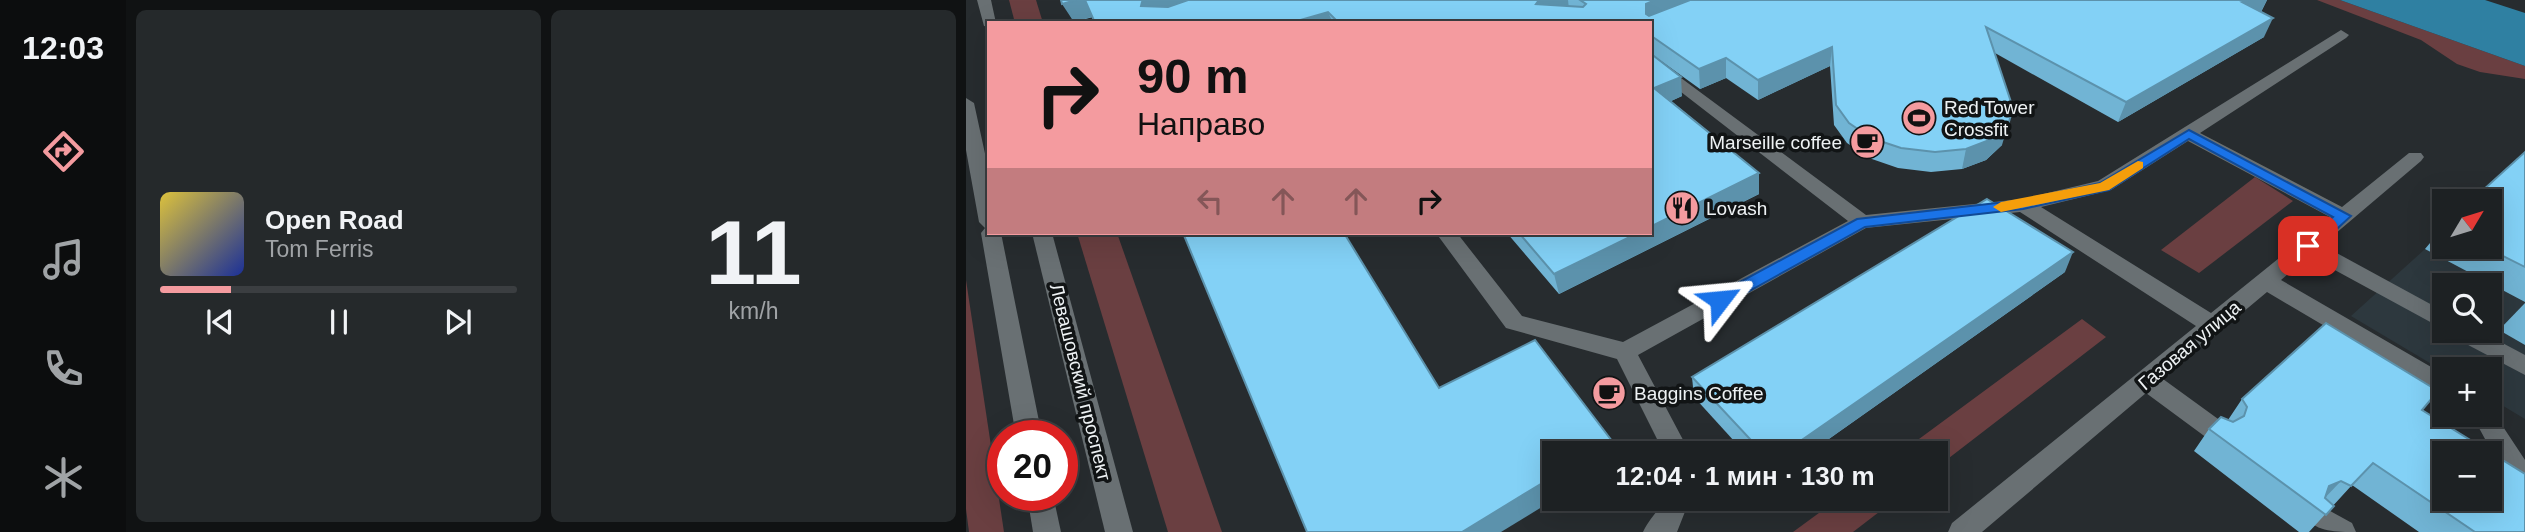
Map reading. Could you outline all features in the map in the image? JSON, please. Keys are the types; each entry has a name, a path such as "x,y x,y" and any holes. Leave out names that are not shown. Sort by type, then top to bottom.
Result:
{"street":[{"path":"984,0 989,21"},
{"path":"1448,235 1514,322 1625,352 1862,222 2023,205 2104,186 2341,35"},
{"path":"1652,62 1862,222"},
{"path":"966,103 975,130 987,209"},
{"path":"2189,134 2344,216"},
{"name":"Газовая улица","path":"1962,532 2415,157"},
{"path":"2023,205 2212,325"},
{"path":"991,235 1026,420"},
{"name":"Левашовский проспект","path":"1043,235 1119,532"},
{"path":"2308,246 2432,315"},
{"path":"2266,281 2432,379"},
{"path":"2483,343 2525,366"},
{"path":"1625,352 1671,441"},
{"path":"2146,380 2216,431"},
{"path":"2491,427 2513,466 2525,476"},
{"path":"1043,511 1047,532"},
{"path":"1657,532 1667,524 1672,511"}],"shaded area":[{"path":"1009,0 1036,0 1042,21 1014,21"},
{"path":"2317,0 2340,0 2525,66 2525,79 2480,72 2457,64 2421,40"},
{"path":"2525,159 2525,419 2502,405 2502,357 2432,357 2432,364 2351,316 2432,243 2432,259 2502,259 2500,189"},
{"path":"2255,177 2293,201 2199,273 2161,250"},
{"path":"1078,235 1118,235 1222,532 1168,532"},
{"path":"966,280 987,420 987,511 1001,511 1004,532 969,532 966,509"},
{"path":"2082,319 2106,337 1948,459 1948,441 1916,441"},
{"path":"1822,511 1880,511 1853,532 1793,532"}],"water":[{"path":"2340,0 2485,0 2525,13 2525,66"}],"building":[{"path":"1085,0 1148,0 1142,2 1141,6 1168,7 1188,0 1539,0 1536,4 1583,7 1586,4 1580,0 1655,0 1646,4 1646,14 1649,16 1690,0 2250,0 2242,2 2273,18 2126,102 1986,27 2013,108 2008,125 1992,139 1966,149 1935,152 1901,148 1871,138 1849,123 1836,105 1832,47 1758,80 1726,58 1699,69 1652,36 1652,21 1337,21 1328,12 1297,21 1094,21"},
{"path":"1652,55 1681,77 1654,88 1759,173 1652,226"},
{"path":"2525,152 2525,267 2502,256 2502,189 2484,189"},
{"path":"1987,199 2073,252 1800,441 1752,441 1692,377"},
{"path":"1184,235 1345,235 1439,388 1535,340 1612,441 1542,441 1542,483 1462,532 1307,532"},
{"path":"1521,235 1634,235 1554,274"},
{"path":"2326,323 2432,387 2432,398 2422,410 2432,416 2432,427 2449,427 2472,441 2432,441 2432,503 2373,463 2351,486 2341,481 2329,486 2325,498 2334,506 2326,515 2209,429 2221,417 2233,422 2244,416 2247,407 2242,399"},
{"path":"2502,460 2525,474 2525,532 2475,532 2444,511 2502,511"}],"slow traffic":[{"path":"2001,207 2023,205 2104,186 2138,165"}],"place":[{"name":"Red Tower Crossfit","path":"1919,118"},
{"name":"Marseille coffee","path":"1867,142"},
{"name":"Lovash","path":"1682,208"},
{"name":"Baggins Coffee","path":"1609,393"}],"route":[{"path":"1720,300 1862,222 2023,205 2104,186 2189,134 2344,216 2308,246"}]}
